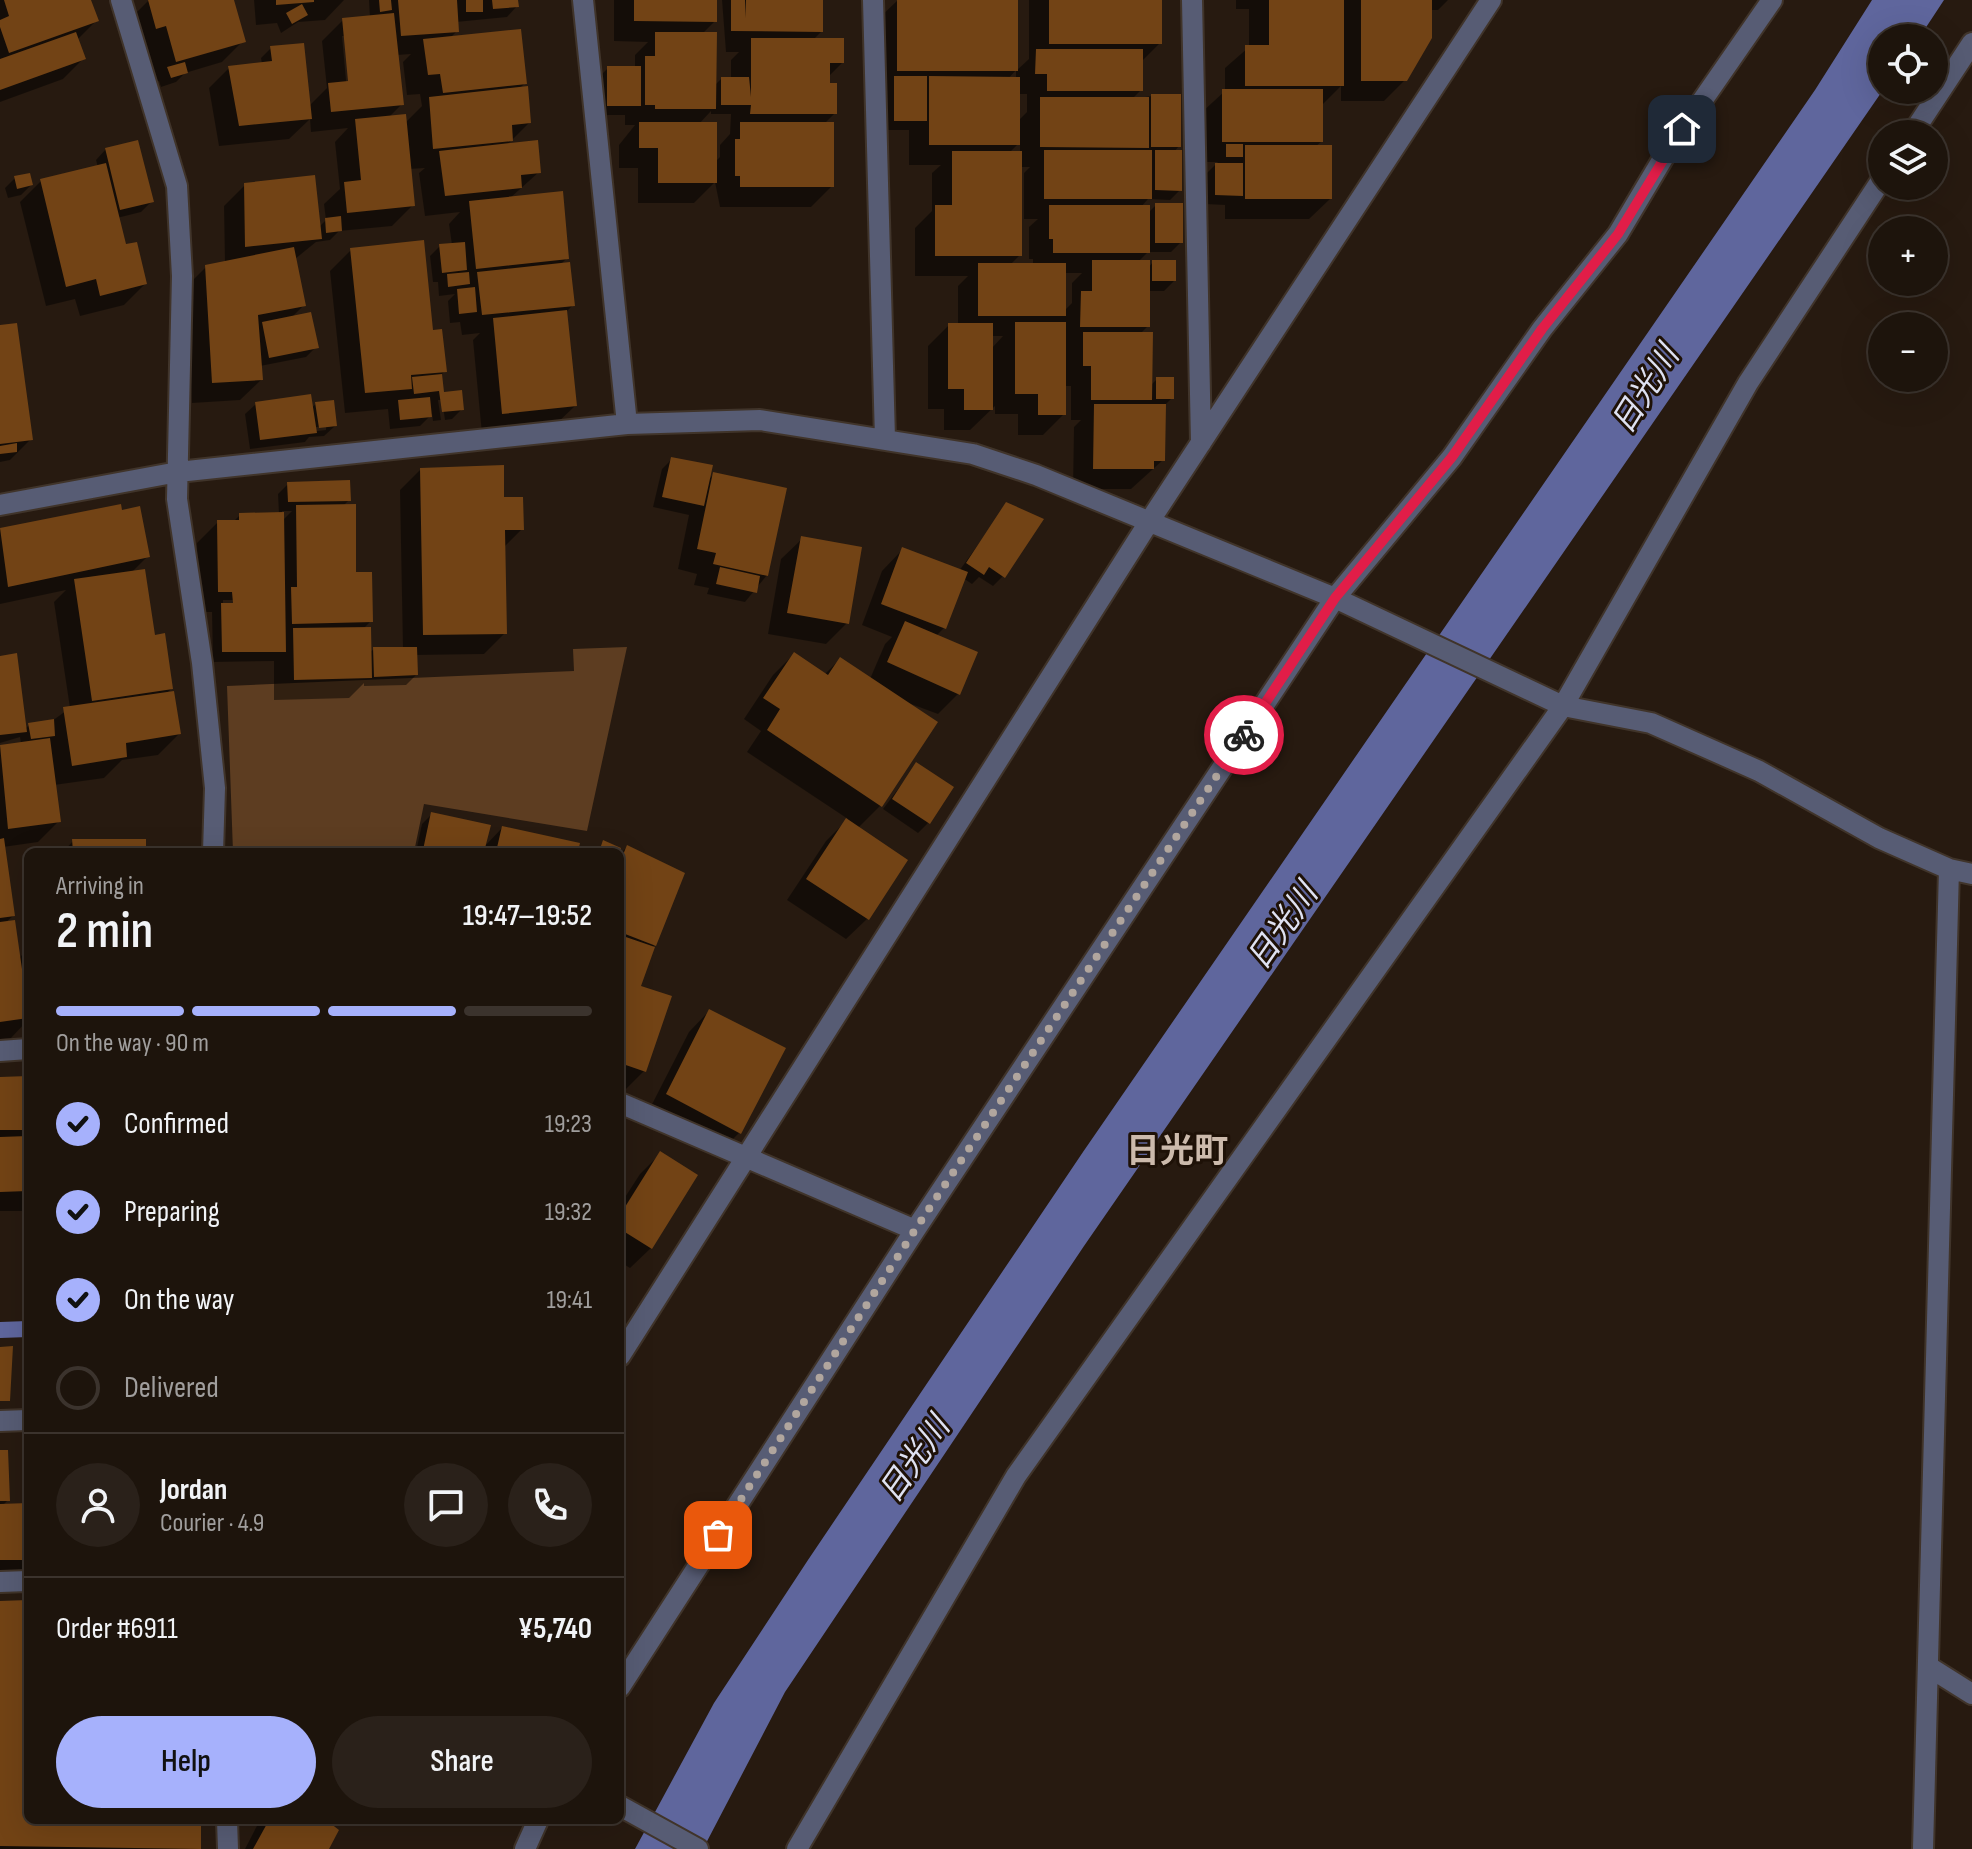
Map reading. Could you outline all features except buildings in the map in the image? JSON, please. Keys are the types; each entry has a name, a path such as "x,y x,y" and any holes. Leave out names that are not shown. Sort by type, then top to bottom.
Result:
{"street":[{"path":"121,0 177,186 182,276 177,499 202,663 213,773 213,848"},
{"path":"583,0 627,424"},
{"path":"873,0 885,439"},
{"path":"1192,0 1201,443"},
{"path":"624,1350 1149,522 1491,0"},
{"path":"624,1681 915,1230 1335,598 1452,457 1542,329 1618,234 1668,150 1772,0"},
{"path":"1921,120 1972,43"},
{"path":"797,1849 1016,1476 1554,702 1748,383 1868,200"},
{"path":"0,505 178,472 627,424 760,420 973,454 1036,475 1335,598 1554,702 1651,723 1759,771 1879,838 1949,869 1972,874"},
{"path":"1923,1849 1949,869"},
{"path":"0,1051 24,1049"},
{"path":"624,1105 915,1230"},
{"path":"0,1421 24,1420"},
{"path":"0,1582 24,1581"},
{"path":"1929,1667 1972,1694"},
{"path":"624,1808 698,1849"},
{"path":"227,1824 228,1849"},
{"path":"525,1849 536,1824"}],"shaded area":[{"path":"627,647 587,831 424,804 415,848 233,848 227,686 574,671 573,649"}],"water":[{"name":"日光川","path":"1872,0 1944,0 1928,24 1868,24 1868,104 1873,104 1084,1246 785,1692 703,1849 635,1849 714,1703 808,1560 1083,1152 1815,90"}],"waterway":[{"path":"0,1330 24,1329"}],"way so far":[{"path":"718,1535 915,1230 1244,735"}],"district":[{"name":"日光町","path":"1177,1151"}],"route":[{"path":"1244,735 1335,598 1452,457 1542,329 1618,234 1682,129"}]}
